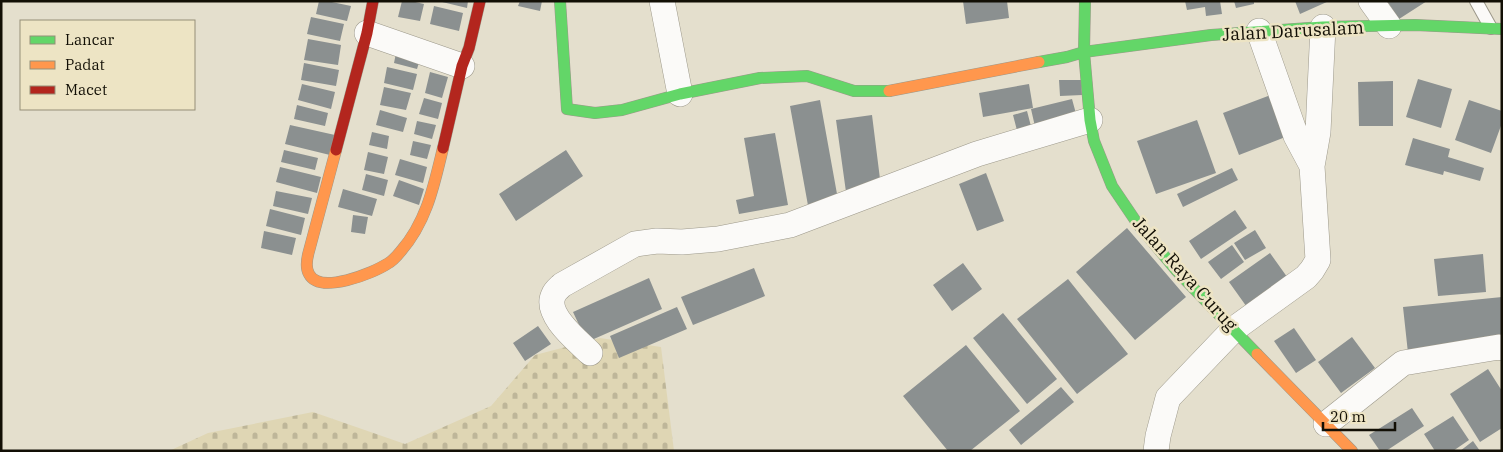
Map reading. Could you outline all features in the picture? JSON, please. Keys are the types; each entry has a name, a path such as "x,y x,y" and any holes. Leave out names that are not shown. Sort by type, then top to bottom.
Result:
{"street":[{"path":"373,1 367,33 308,257 307,272 318,282 332,283 354,278 387,264 396,257 418,227 429,205 462,66 469,48 480,1"},
{"name":"Jalan Darusalam","path":"560,1 568,109 595,114 622,110 680,94 760,78 806,76 854,91 889,91 1084,52 1211,35 1323,26 1415,24 1497,28"},
{"path":"662,1 680,94"},
{"name":"Jalan Raya Curug","path":"1085,1 1084,52 1090,120 1094,140 1112,186 1136,223 1176,270 1234,329 1278,378 1352,451"},
{"path":"1371,1 1389,26"},
{"path":"1156,451 1168,398 1234,329 1306,277 1318,260 1312,166 1318,132 1323,26"},
{"path":"1259,31 1296,136 1312,166"},
{"path":"367,33 462,66"},
{"path":"590,353 566,331 556,316 552,303 554,294 562,285 635,244 658,241 682,242 718,239 790,225 977,154 1090,120"},
{"path":"1326,424 1403,364 1502,348"}],"lane":[{"path":"1476,1 1497,28"}],"green space":[{"path":"600,338 661,347 674,451 169,451 208,433 313,412 405,444 491,406 535,355"}],"building":[{"path":"319,1 351,6 347,21 316,14"},
{"path":"402,1 424,4 420,21 398,17"},
{"path":"438,1 468,1 467,8"},
{"path":"520,1 542,1 540,11 518,6"},
{"path":"963,1 1007,1 1009,18 966,24"},
{"path":"1185,1 1220,1 1222,14 1206,16 1205,7 1187,10"},
{"path":"1234,1 1254,1 1254,4 1236,8"},
{"path":"1295,1 1329,1 1300,14"},
{"path":"1387,1 1427,1 1399,19"},
{"path":"434,6 463,13 459,31 430,24"},
{"path":"311,17 344,24 340,41 307,34"},
{"path":"308,39 341,45 338,65 304,60"},
{"path":"396,53 420,59 417,69 394,63"},
{"path":"304,63 339,70 336,86 301,80"},
{"path":"387,67 417,74 413,90 384,83"},
{"path":"430,72 448,77 442,98 425,93"},
{"path":"1418,79 1452,89 1441,128 1406,117"},
{"path":"1059,80 1081,80 1082,95 1060,96"},
{"path":"1393,81 1393,126 1359,126 1358,82"},
{"path":"302,84 335,92 331,109 298,100"},
{"path":"1029,84 1033,108 983,117 979,93"},
{"path":"384,87 411,93 406,110 380,105"},
{"path":"1273,94 1288,136 1239,155 1223,113"},
{"path":"424,98 442,103 438,119 419,114"},
{"path":"1072,99 1078,121 1036,131 1031,109"},
{"path":"820,100 839,205 809,211 790,106"},
{"path":"1469,100 1502,111 1502,123 1491,153 1455,140"},
{"path":"297,105 328,113 325,126 294,119"},
{"path":"380,110 407,118 403,132 376,125"},
{"path":"1027,111 1033,134 1019,138 1013,115"},
{"path":"872,115 881,187 846,192 836,120"},
{"path":"1197,120 1216,173 1156,194 1137,141"},
{"path":"417,121 436,125 432,139 414,134"},
{"path":"290,125 335,135 330,155 285,144"},
{"path":"372,132 389,136 387,149 369,145"},
{"path":"775,133 788,205 739,214 736,200 754,196 744,138"},
{"path":"1413,138 1450,149 1448,157 1484,168 1480,181 1444,171 1443,175 1405,165"},
{"path":"413,141 431,145 427,159 410,155"},
{"path":"284,150 318,158 315,170 281,162"},
{"path":"566,150 583,176 516,221 499,194"},
{"path":"368,152 388,157 384,174 364,170"},
{"path":"400,159 427,167 423,183 395,175"},
{"path":"280,167 321,177 317,193 276,182"},
{"path":"1232,168 1238,180 1183,207 1177,194"},
{"path":"986,173 1004,221 977,231 959,184"},
{"path":"366,174 388,180 384,196 362,190"},
{"path":"399,180 424,189 419,205 393,196"},
{"path":"343,189 377,199 372,216 338,207"},
{"path":"276,191 312,198 308,214 273,206"},
{"path":"270,209 305,218 301,235 266,226"},
{"path":"1235,210 1247,228 1201,259 1189,241"},
{"path":"353,215 368,217 365,234 351,232"},
{"path":"1127,228 1186,297 1135,340 1076,272"},
{"path":"1255,230 1266,248 1245,260 1234,243"},
{"path":"264,231 296,238 292,255 261,248"},
{"path":"1232,245 1244,262 1221,279 1208,262"},
{"path":"1270,253 1290,281 1249,310 1229,282"},
{"path":"1483,254 1486,292 1438,296 1434,259"},
{"path":"963,263 982,289 952,311 933,285"},
{"path":"754,268 765,296 693,325 681,297"},
{"path":"649,278 662,309 587,342 573,312"},
{"path":"1068,279 1128,354 1077,394 1017,319"},
{"path":"1502,297 1502,343 1408,353 1403,307"},
{"path":"677,307 687,329 619,358 610,336"},
{"path":"1003,313 1057,379 1027,404 973,338"},
{"path":"538,326 551,344 525,361 513,343"},
{"path":"1294,328 1316,360 1296,373 1274,341"},
{"path":"1352,337 1375,368 1341,393 1318,362"},
{"path":"966,345 1020,411 970,451 948,451 903,396"},
{"path":"1488,369 1502,391 1502,428 1480,442 1450,394"},
{"path":"1061,387 1074,402 1021,445 1009,430"},
{"path":"1412,408 1424,426 1386,451 1380,451 1369,435"},
{"path":"1453,416 1469,440 1453,451 1435,451 1424,434"},
{"path":"1473,441 1480,451 1460,451"}],"traffic: fast":[{"path":"560,1 567,109 595,113 622,110 680,94 760,78 807,76 854,91 889,91"},
{"path":"1085,1 1084,52 1090,120 1094,141 1112,186 1137,223 1176,270 1257,354"},
{"path":"1039,62 1084,52 1211,35 1323,27 1415,25 1502,29"}],"traffic: slow":[{"path":"889,91 1039,62"},
{"path":"336,150 307,262 309,274 315,280 324,283 359,277 380,268 396,257 410,239 423,215 433,189 443,148"},
{"path":"1257,354 1352,451"}],"traffic: jam":[{"path":"336,150 367,33 373,1"},
{"path":"443,148 462,66 469,48 480,1"}]}
